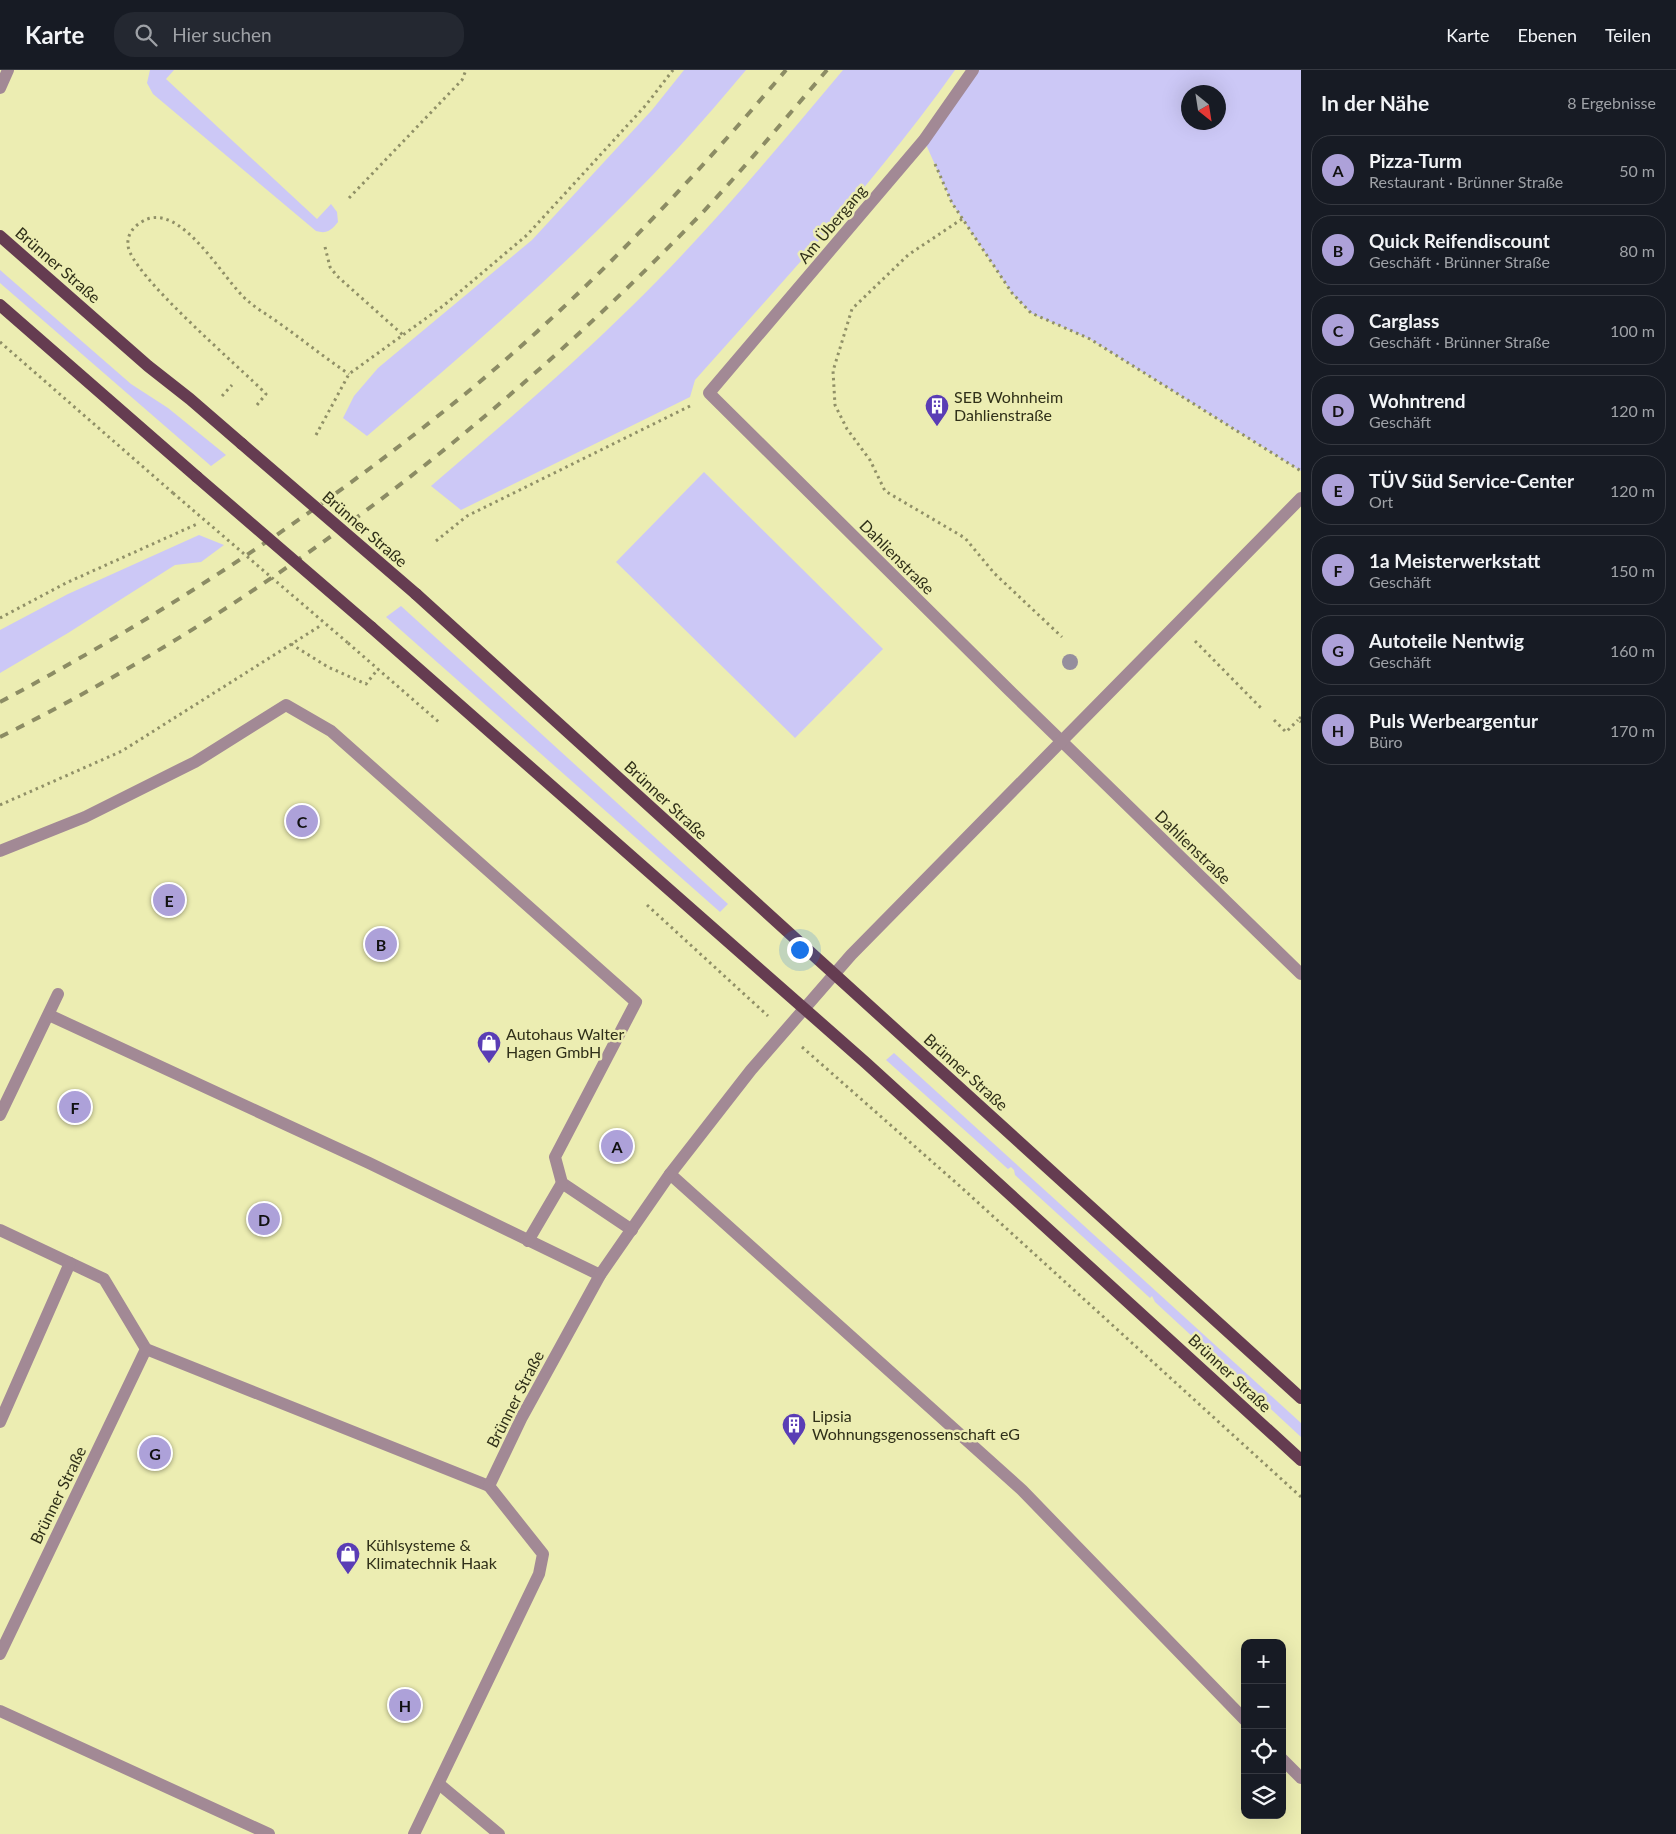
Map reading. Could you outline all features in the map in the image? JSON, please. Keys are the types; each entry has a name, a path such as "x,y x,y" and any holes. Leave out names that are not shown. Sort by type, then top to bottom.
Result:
{"main road":[{"name":"Brünner Straße","path":"0,236 154,371 190,399 416,594 1301,1398"},
{"name":"Brünner Straße","path":"0,305 371,627 804,1008 1301,1460"}],"street":[{"path":"0,88 8,70"},
{"name":"Am Übergang","path":"709,393 924,140 973,70"},
{"name":"Dahlienstraße","path":"709,393 1301,974"},
{"path":"804,1008 833,974 1301,498"},
{"path":"0,851 85,817 195,762 286,704 331,731 636,1002 555,1157 562,1183 632,1230"},
{"path":"0,1115 58,994"},
{"name":"Brünner Straße","path":"489,1486 522,1416 600,1275 670,1174 720,1107 804,1008"},
{"path":"49,1015 369,1163 600,1275"},
{"path":"670,1174 1022,1490 1241,1716"},
{"path":"528,1241 562,1183"},
{"path":"0,1230 104,1279 146,1349 489,1486 543,1554 540,1574 414,1834"},
{"path":"0,1422 70,1263"},
{"name":"Brünner Straße","path":"0,1654 146,1349"},
{"path":"0,1710 269,1834"},
{"path":"1286,1763 1301,1778"},
{"path":"439,1784 499,1834"}],"path":[{"path":"349,198 462,80 466,70"},
{"path":"316,435 349,374 444,306 526,235 646,105 673,70"},
{"path":"924,140 952,203 1012,293 1031,313 1090,339 1301,471"},
{"path":"962,218 908,255 852,309 833,371 835,405 847,429 870,460 885,491 965,538 994,573 1062,636"},
{"path":"257,405 266,394 155,289 136,267 129,252 128,239 130,233 141,222 149,219 164,220 182,228 204,250 228,282 245,300 349,374"},
{"path":"325,247 330,268 337,276 403,335"},
{"path":"0,342 444,727"},
{"path":"436,541 467,516 694,404 709,393"},
{"path":"0,618 66,582 198,524"},
{"path":"1178,624 1262,708"},
{"path":"0,805 122,751 320,626"},
{"path":"291,644 328,668 366,684 378,669"},
{"path":"1274,720 1286,732 1300,720"},
{"path":"644,903 758,1007"},
{"path":"810,1055 962,1188 1301,1497"}],"shaded area":[{"path":"150,70 174,70 166,79 317,219 331,204 337,212 338,222 333,228 323,232 316,231 153,94 147,83"},
{"path":"684,70 746,70 705,119 605,223 567,260 448,367 367,436 343,418 354,396 378,368 532,240 652,110"},
{"path":"843,70 955,70 862,190 695,380 690,397 461,510 431,486 558,376 659,279 740,191"},
{"path":"973,70 1301,70 1301,471 1090,339 1031,313 1012,293 952,203 924,140"},
{"path":"0,270 131,384 168,408 226,455 211,466 0,283"},
{"path":"704,472 883,649 795,738 616,562"},
{"path":"199,535 224,545 201,562 175,565 68,633 0,673 0,630 68,594"},
{"path":"401,606 728,904 720,912 386,617"},
{"path":"894,1053 1301,1423 1301,1437 1155,1302 1152,1296 1150,1298 1015,1175 1011,1167 1008,1169 886,1060"}],"railway":[{"path":"0,702 120,635 237,562 350,483 459,399 547,323 630,242 710,157 786,70"},
{"path":"0,737 97,686 192,630 284,569 374,504 461,436 545,364 626,289 719,195 827,70"}],"place":[{"name":"SEB Wohnheim Dahlienstraße","path":"937,427"},
{"name":"Carglass","path":"302,821"},
{"name":"TÜV Süd Service-Center","path":"169,900"},
{"name":"Quick Reifendiscount","path":"381,944"},
{"name":"Autohaus Walter Hagen GmbH","path":"489,1064"},
{"name":"1a Meisterwerkstatt","path":"75,1107"},
{"name":"Pizza-Turm","path":"617,1146"},
{"name":"Wohntrend","path":"264,1219"},
{"name":"Lipsia Wohnungsgenossenschaft eG","path":"794,1446"},
{"name":"Autoteile Nentwig","path":"155,1453"},
{"name":"Kühlsysteme & Klimatechnik Haak","path":"348,1575"},
{"name":"Puls Werbeargentur","path":"405,1705"}]}
